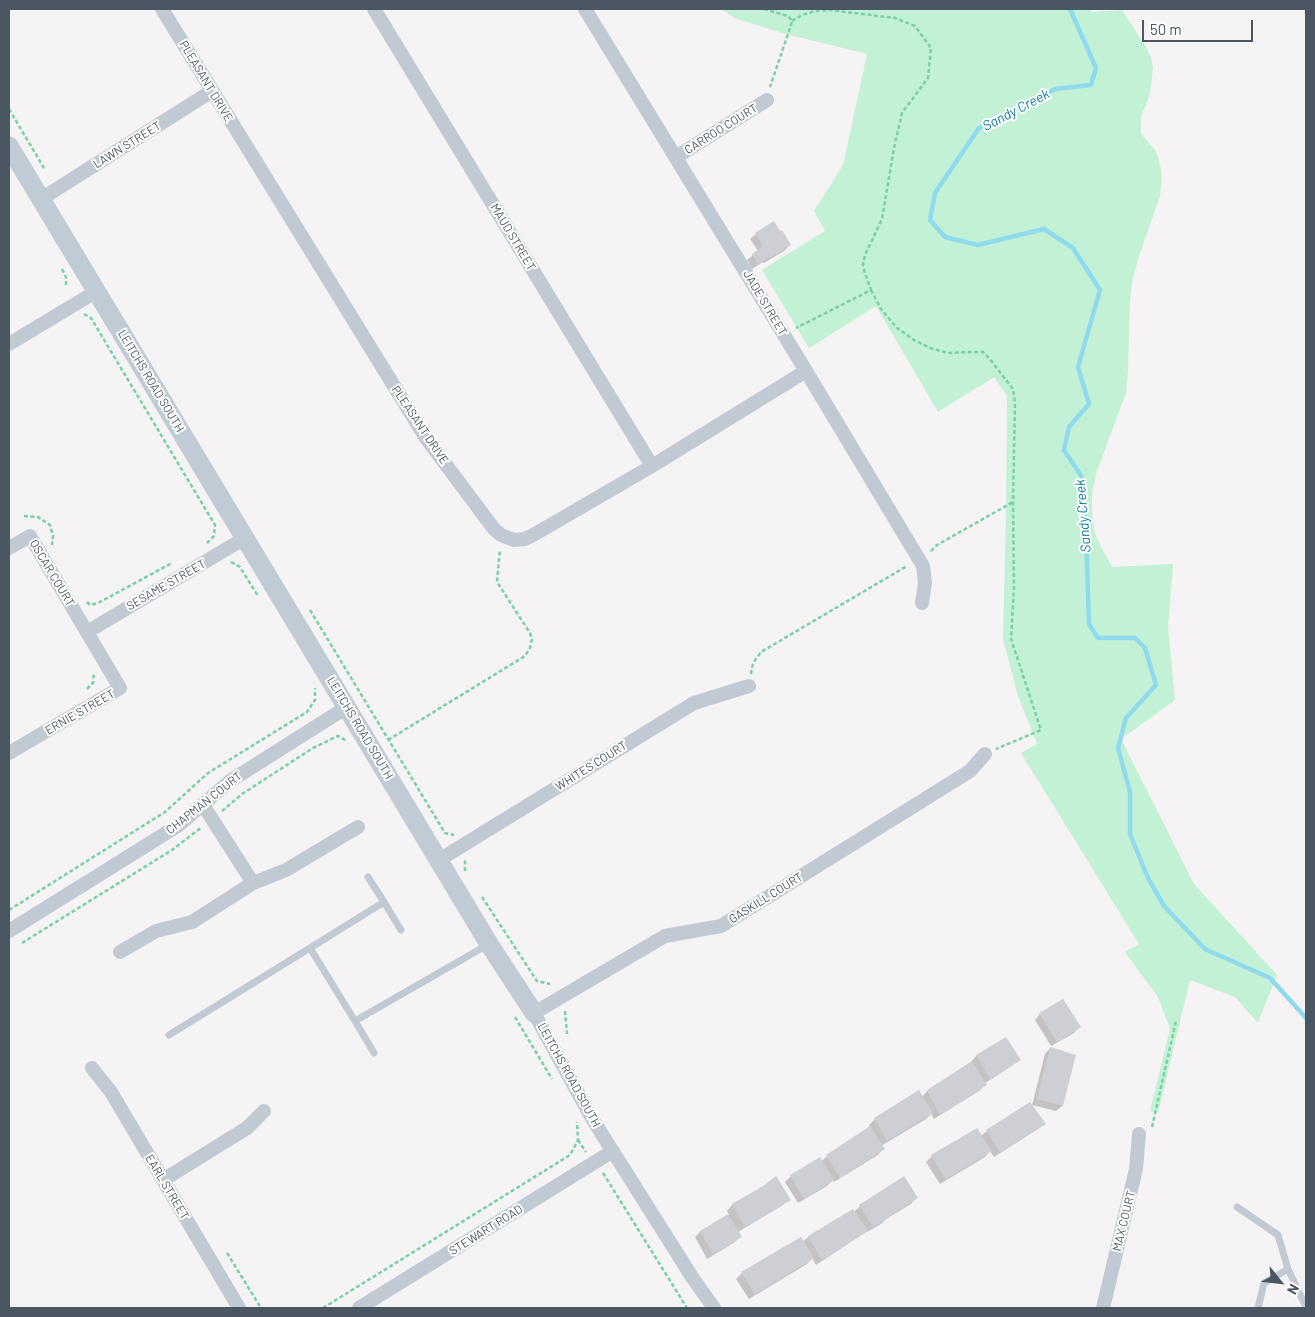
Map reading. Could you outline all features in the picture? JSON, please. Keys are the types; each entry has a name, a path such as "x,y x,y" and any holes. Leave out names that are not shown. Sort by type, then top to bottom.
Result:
{"street":[{"name":"PLEASANT DRIVE","path":"162,9 426,438 494,529 501,535"},
{"name":"MAUD STREET","path":"374,9 652,466"},
{"name":"JADE STREET","path":"586,9 923,566 925,583 922,604"},
{"name":"LAWN STREET","path":"41,199 212,91"},
{"name":"CARROO COURT","path":"676,157 767,100"},
{"name":"LEITCHS ROAD SOUTH","path":"9,146 489,944 534,1013 593,1120 692,1277 714,1308"},
{"path":"9,344 97,292"},
{"path":"501,535 514,540 525,539 535,534 652,466 806,371"},
{"name":"OSCAR COURT","path":"9,548 30,536 87,632"},
{"name":"SESAME STREET","path":"87,632 245,538"},
{"name":"ERNIE STREET","path":"9,753 120,688 87,632"},
{"name":"WHITES COURT","path":"439,860 694,703 749,686"},
{"name":"CHAPMAN COURT","path":"9,931 179,825 230,781 347,707"},
{"name":"GASKILL COURT","path":"534,1013 665,936 721,926 970,771 985,754"},
{"path":"204,805 253,883"},
{"path":"120,952 156,931 192,922 253,883 286,870 358,827"},
{"name":"EARL STREET","path":"92,1068 111,1092 239,1308"},
{"path":"163,1180 247,1128 264,1112"},
{"name":"MAX COURT","path":"1103,1308 1136,1169 1139,1134"},
{"name":"STEWART ROAD","path":"359,1308 613,1151"}],"lane":[{"path":"368,877 402,930"},
{"path":"169,1035 384,902"},
{"path":"355,1021 489,944"},
{"path":"310,948 374,1053"},
{"path":"1237,1208 1278,1235 1288,1269 1306,1307"},
{"path":"1258,1308 1264,1283 1288,1269"}],"path":[{"path":"764,9 788,16 792,21"},
{"path":"767,100 792,21 802,14 830,10 895,18 915,26 931,48 928,78 902,113 882,219 865,255 863,265 881,309 897,328 930,348 948,353 983,352 990,358 1013,389 1015,402 1014,587 1010,640 1041,730 985,754"},
{"path":"9,109 44,168"},
{"path":"783,334 872,290"},
{"path":"83,314 91,318 215,525 214,536 206,545"},
{"path":"929,554 937,545 1013,502"},
{"path":"24,516 38,517 50,525 53,536 52,546"},
{"path":"388,740 525,656 530,648 532,639 530,633 497,582 501,535"},
{"path":"84,598 90,605 98,603 179,560"},
{"path":"749,686 753,663 761,652 912,562"},
{"path":"306,604 445,833 455,835"},
{"path":"80,694 93,683 93,665"},
{"path":"9,910 165,812 208,773 307,712 315,700"},
{"path":"338,736 348,742"},
{"path":"465,871 466,858"},
{"path":"480,895 537,981 550,984"},
{"path":"511,1010 556,1085"},
{"path":"565,1011 567,1034"},
{"path":"1139,1134 1151,1134 1176,1021"},
{"path":"323,1308 570,1155 578,1140 577,1119"},
{"path":"578,1140 594,1164 603,1173 687,1308"},
{"path":"227,1253 261,1308"}],"green space":[{"path":"721,9 1090,9 1092,12 1122,10 1151,57 1153,68 1150,94 1141,116 1141,134 1155,150 1159,160 1162,175 1160,196 1132,282 1126,393 1097,471 1092,493 1092,511 1094,529 1112,567 1173,564 1168,627 1175,700 1121,739 1194,884 1277,975 1258,1023 1235,997 1190,980 1158,1113 1150,1111 1170,1029 1158,997 1125,952 1139,944 1021,753 1037,744 1018,696 1003,639 1007,396 994,377 938,412 876,306 809,348 762,270 825,231 814,211 843,165 867,54 782,33 734,18"}],"building":[{"path":"774,221 791,245 758,264 752,254 763,245 755,233"},
{"path":"1063,999 1081,1027 1057,1042 1039,1013"},
{"path":"1006,1037 1021,1060 990,1079 976,1055"},
{"path":"1050,1047 1076,1055 1063,1106 1037,1099"},
{"path":"972,1061 987,1085 940,1115 927,1090"},
{"path":"919,1090 933,1113 887,1141 874,1118"},
{"path":"1030,1102 1046,1124 1000,1152 986,1130"},
{"path":"870,1126 885,1149 840,1178 826,1155"},
{"path":"977,1128 992,1151 946,1179 931,1155"},
{"path":"820,1157 834,1180 804,1199 790,1175"},
{"path":"776,1176 791,1200 745,1227 732,1204"},
{"path":"904,1176 918,1198 873,1227 859,1205"},
{"path":"853,1209 868,1231 822,1260 808,1236"},
{"path":"728,1214 742,1237 713,1254 700,1231"},
{"path":"801,1237 814,1258 755,1294 741,1272"}],"waterway":[{"name":"Sandy Creek","path":"1070,9 1096,68 1091,85 1055,89 979,128 935,193 930,220 945,237 978,245 1044,229 1073,248 1100,290 1078,367 1089,404 1069,427 1064,450 1082,477 1089,624 1098,638 1135,638 1145,648 1156,685 1126,718 1118,748 1130,792 1130,834 1148,878 1164,906 1205,949 1270,978 1306,1018"}]}
